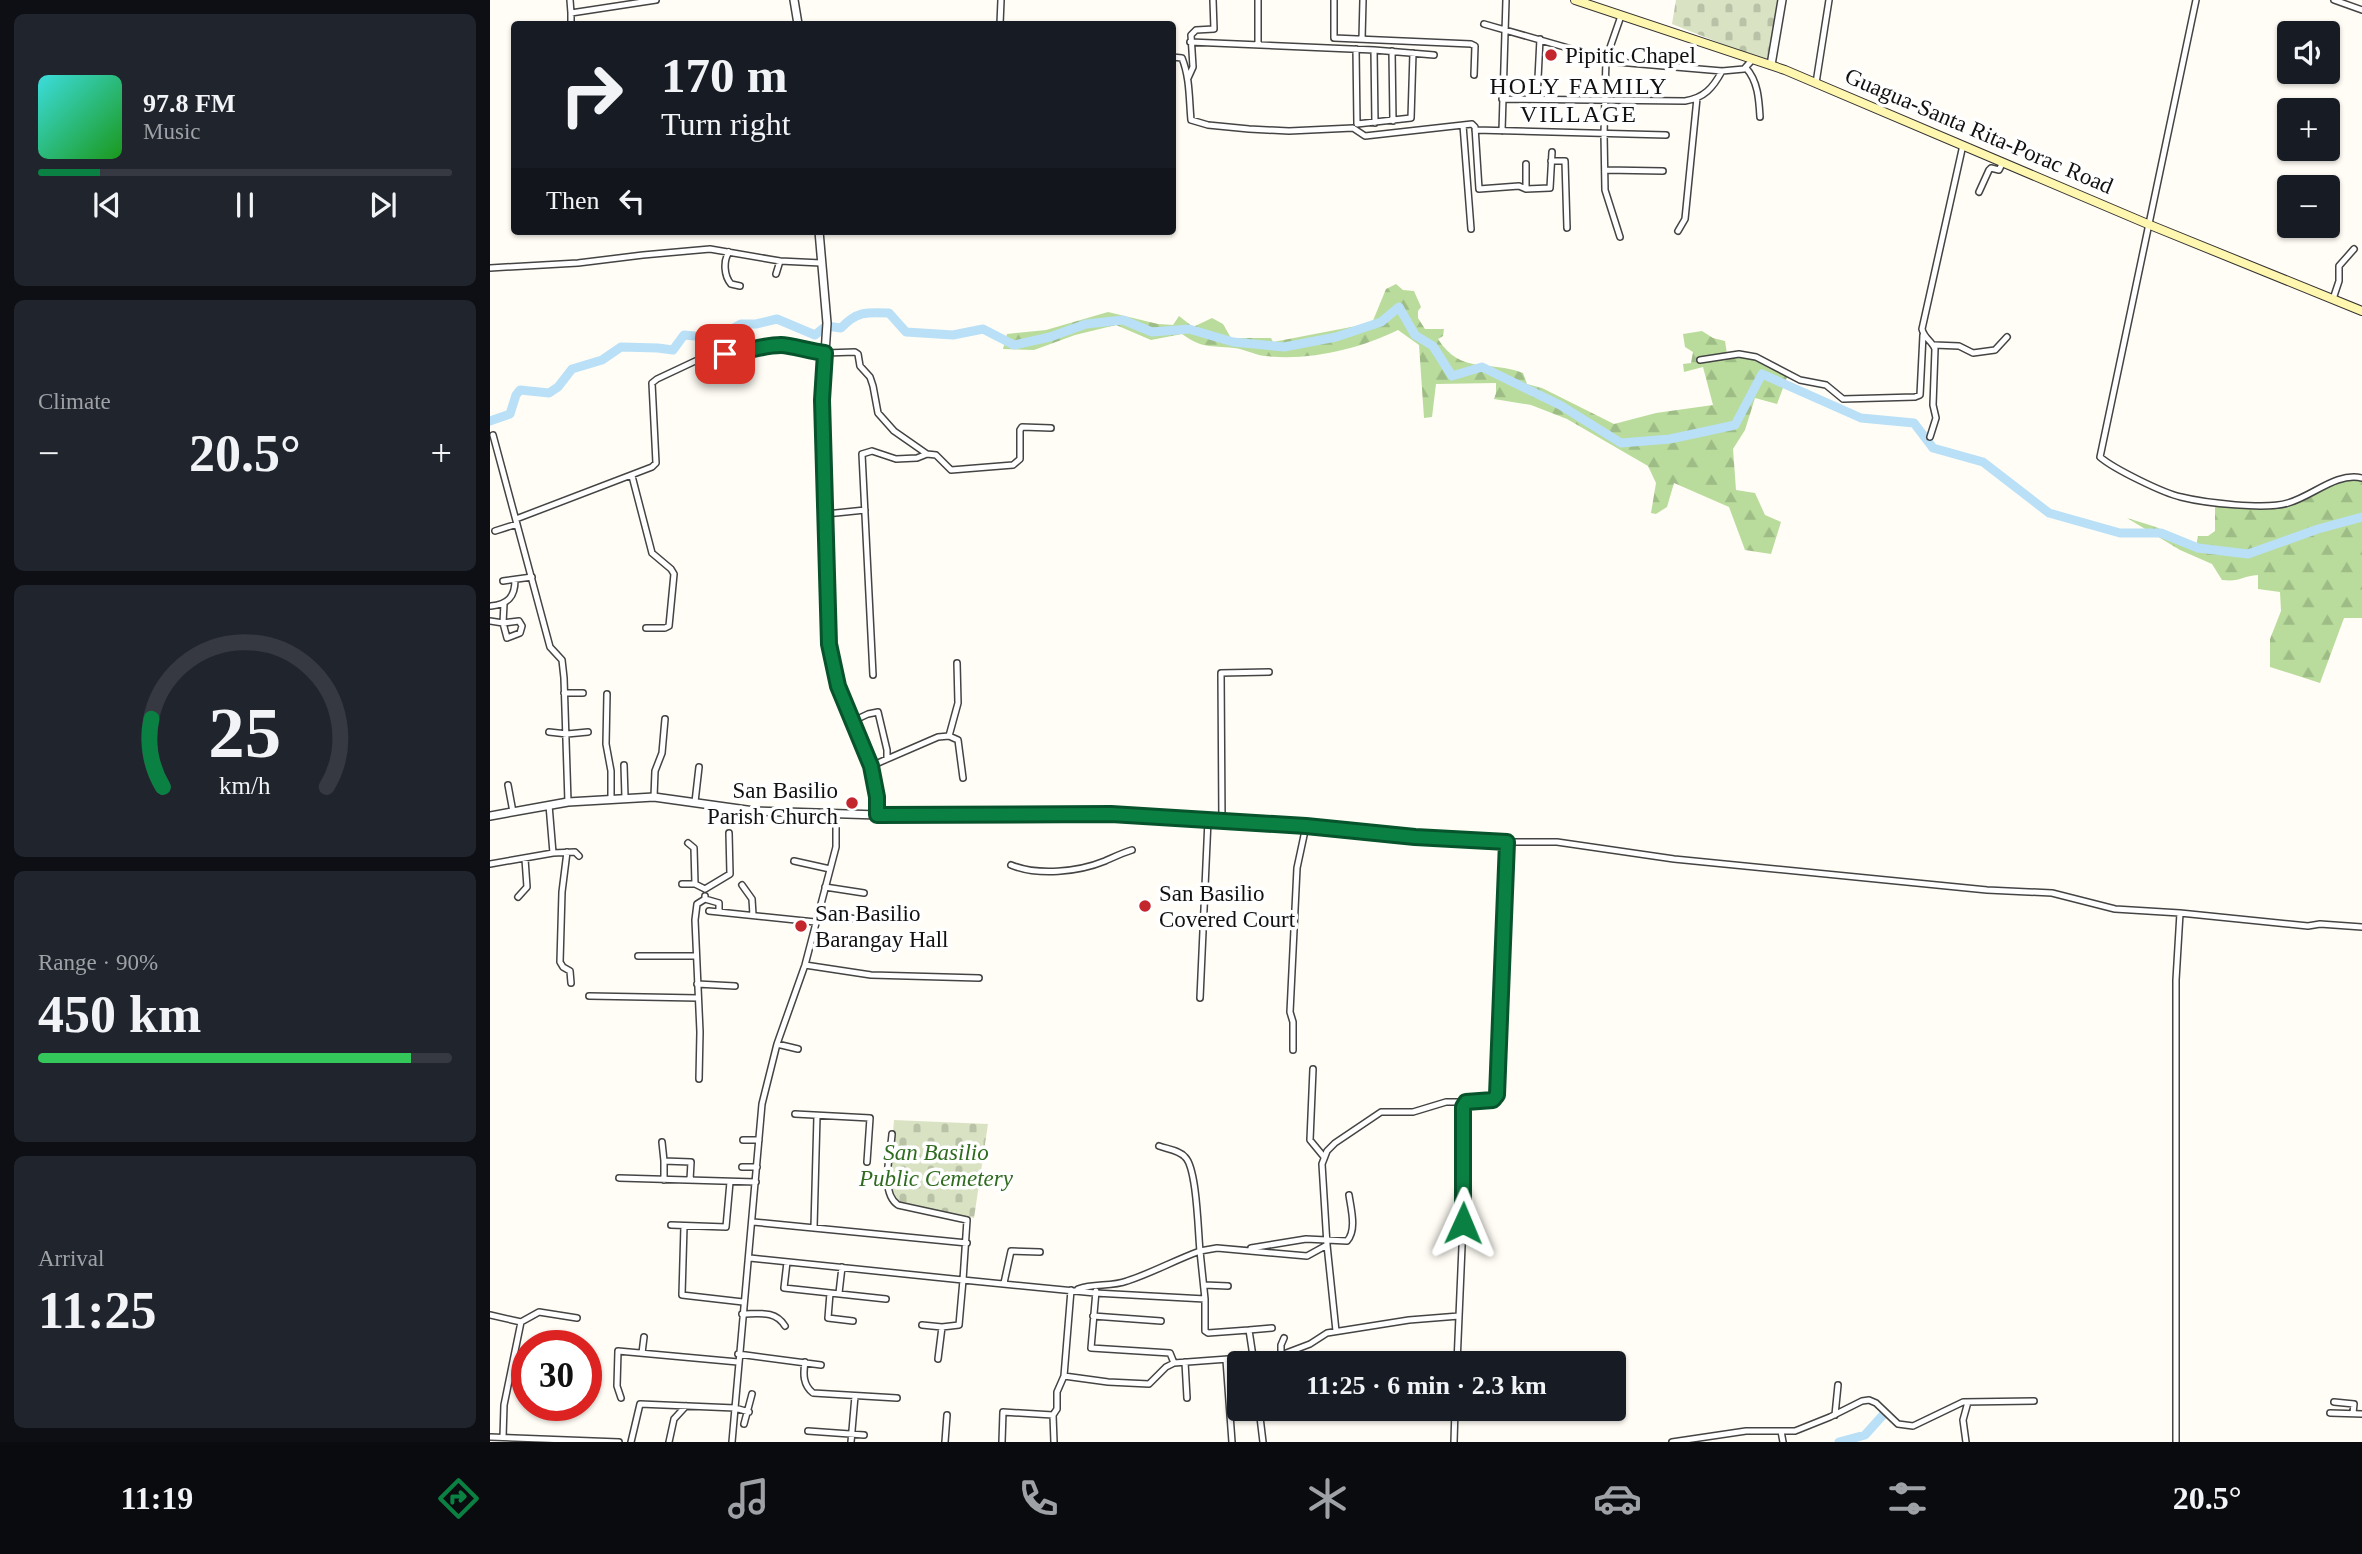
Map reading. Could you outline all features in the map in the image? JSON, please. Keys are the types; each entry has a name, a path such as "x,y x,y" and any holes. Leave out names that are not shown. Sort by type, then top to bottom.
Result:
{"main road":[{"name":"Guagua-Santa Rita-Porac Road","path":"1575,0 1594,3 1621,16 1771,65 2362,311"}],"street":[{"path":"570,0 571,21"},
{"path":"571,13 656,0"},
{"path":"794,0 797,21"},
{"path":"1000,21 1001,0"},
{"path":"1188,79 1193,67 1191,35 1196,30 1213,29 1213,0"},
{"path":"1258,0 1258,45"},
{"path":"1334,0 1334,38 1473,44 1474,75"},
{"path":"1362,39 1363,0"},
{"path":"1502,131 1503,28 1506,0"},
{"path":"1771,65 1782,0"},
{"path":"1816,83 1829,0"},
{"path":"2196,0 2100,457 2179,497 2213,502 2284,505 2304,498 2348,475 2362,478"},
{"path":"2334,0 2362,10"},
{"path":"1620,237 1606,200 1604,134 1606,59 1621,16"},
{"path":"1484,23 1606,59 1722,71 1741,70 1753,59"},
{"path":"1537,98 1540,39"},
{"path":"1190,43 1434,55"},
{"path":"1356,50 1355,123 1412,117 1413,53"},
{"path":"1374,50 1375,123"},
{"path":"1392,51 1393,121"},
{"path":"1176,57 1182,58 1184,62 1191,120 1208,125 1289,131 1353,128 1364,136 1474,125 1479,189 1519,186 1526,189 1550,188 1552,152"},
{"path":"1184,62 1192,59"},
{"path":"1746,68 1755,81 1760,117"},
{"path":"1502,99 1679,102 1697,98 1712,88 1722,71"},
{"path":"1678,231 1685,219 1697,98"},
{"path":"1463,125 1471,229"},
{"path":"1475,130 1667,135"},
{"path":"1700,360 1739,354 1756,357 1800,380 1826,385 1843,399 1920,395 1922,326 1963,145"},
{"path":"1551,161 1565,161 1567,228"},
{"path":"1979,192 1990,169 1999,170 2003,162"},
{"path":"1526,164 1526,189"},
{"path":"1605,170 1663,171"},
{"path":"819,235 827,323 822,400 829,644 838,686 871,766 877,797 877,815"},
{"path":"490,268 599,261 710,249 780,261 821,263"},
{"path":"2333,299 2339,281 2339,266 2354,249"},
{"path":"729,252 725,262 727,278 731,284 740,286"},
{"path":"776,274 780,261"},
{"path":"1923,335 1934,345 1959,346 1973,353 1995,350 2007,337"},
{"path":"495,531 646,471 656,463 652,383 706,356 786,345 806,351 825,349 858,354 860,366 870,377 878,413 894,431 927,454"},
{"path":"1930,437 1936,418 1933,405 1936,363 1934,345"},
{"path":"873,675 862,454 872,451 887,457 906,459 927,454 936,455 951,470 961,471 1013,465 1020,459 1020,430 1023,427 1051,428"},
{"path":"493,435 550,648 562,660 568,802"},
{"path":"632,476 652,553 671,569 674,582 669,626 646,628"},
{"path":"826,513 865,510"},
{"path":"503,581 532,577"},
{"path":"491,606 504,604 513,595 515,580"},
{"path":"490,621 503,623 504,604"},
{"path":"949,736 958,703 957,663"},
{"path":"1222,821 1221,673 1269,672"},
{"path":"564,693 583,693"},
{"path":"607,694 606,744 611,775 611,798"},
{"path":"853,721 878,712 887,759"},
{"path":"654,797 655,771 662,753 665,719"},
{"path":"549,733 588,732"},
{"path":"871,766 938,737 949,736 958,740 963,778"},
{"path":"624,765 625,797"},
{"path":"695,802 699,767"},
{"path":"508,785 513,812"},
{"path":"490,816 568,802 625,797 654,797 754,811 836,814 1132,815 1306,826 1415,837 1557,842 1702,862 1987,890 2052,893 2115,909 2308,926 2362,927"},
{"path":"550,805 553,853"},
{"path":"732,1442 764,1095 805,965 830,869 837,839 836,814"},
{"path":"1200,998 1208,820"},
{"path":"1293,1050 1293,1022 1290,1012 1297,868 1306,826"},
{"path":"705,890 730,874 729,833"},
{"path":"1336,1331 1327,1243 1322,1164 1324,1157 1335,1143 1381,1112 1413,1112 1446,1102 1493,1100 1497,1095 1507,842"},
{"path":"688,843 694,848 695,884"},
{"path":"1012,865 1026,871 1046,872 1106,861 1132,850"},
{"path":"568,852 562,892 560,962 570,971 571,983"},
{"path":"490,864 553,853 575,852 579,856"},
{"path":"518,897 527,887 525,859"},
{"path":"794,861 830,869"},
{"path":"682,884 695,884 705,890"},
{"path":"742,885 751,897 753,915"},
{"path":"825,887 864,893"},
{"path":"705,890 705,898"},
{"path":"705,898 719,903 719,912"},
{"path":"699,1079 696,908 705,898"},
{"path":"709,911 815,922"},
{"path":"818,912 861,920"},
{"path":"2176,1442 2176,980 2180,913"},
{"path":"638,956 696,956"},
{"path":"805,965 871,975 979,978"},
{"path":"697,984 735,986"},
{"path":"589,996 698,998"},
{"path":"778,1044 798,1049"},
{"path":"1313,1069 1310,1140 1324,1157"},
{"path":"1458,1351 1464,1200 1462,1113 1466,1102"},
{"path":"795,1114 870,1118 867,1161"},
{"path":"814,1227 817,1116"},
{"path":"892,1134 888,1180 891,1199 898,1205 966,1218 968,1223 959,1325 922,1325"},
{"path":"743,1140 759,1140"},
{"path":"662,1142 664,1180"},
{"path":"1159,1146 1181,1153 1190,1165 1196,1200 1206,1332 1272,1328"},
{"path":"664,1161 691,1162 690,1180"},
{"path":"742,1167 757,1167"},
{"path":"619,1178 756,1182"},
{"path":"671,1225 726,1227 730,1182"},
{"path":"1242,1249 1306,1239 1327,1243 1347,1241 1352,1235 1349,1195"},
{"path":"753,1222 967,1243"},
{"path":"684,1226 682,1295 743,1302"},
{"path":"1096,1289 1126,1282 1200,1251 1217,1248 1242,1249 1307,1256 1327,1243"},
{"path":"1004,1283 1012,1251 1040,1252"},
{"path":"750,1258 1073,1290 1096,1289 1205,1299"},
{"path":"787,1262 784,1288 886,1299"},
{"path":"839,1293 842,1267"},
{"path":"1204,1285 1228,1286"},
{"path":"1096,1289 1092,1348 1170,1353 1174,1363"},
{"path":"1054,1442 1053,1415 1057,1409 1057,1392 1064,1376 1073,1290"},
{"path":"830,1293 828,1318 853,1321"},
{"path":"490,1315 521,1322 539,1312 577,1318"},
{"path":"744,1314 773,1315 780,1318 785,1326"},
{"path":"1093,1316 1161,1321"},
{"path":"1292,1351 1336,1331 1419,1318 1459,1316"},
{"path":"503,1437 504,1405 521,1322"},
{"path":"938,1359 942,1326"},
{"path":"1249,1330 1252,1351"},
{"path":"642,1353 643,1337"},
{"path":"1281,1351 1284,1338"},
{"path":"621,1398 617,1386 618,1348 642,1353 738,1362"},
{"path":"742,1354 821,1365"},
{"path":"1064,1376 1149,1384 1174,1363 1226,1360 1232,1442"},
{"path":"1185,1362 1187,1398"},
{"path":"804,1363 804,1379 810,1391 897,1398"},
{"path":"1835,1415 1838,1385"},
{"path":"744,1424 752,1394"},
{"path":"851,1442 855,1396"},
{"path":"1672,1442 1716,1434 1795,1431 1869,1400 1880,1406 1884,1413 1898,1424 1913,1426 1956,1404 2034,1401"},
{"path":"1966,1442 1963,1420 1968,1402"},
{"path":"2334,1402 2354,1404 2353,1413"},
{"path":"631,1442 634,1439 640,1404 737,1409 749,1412"},
{"path":"669,1442 674,1419 687,1406"},
{"path":"1002,1442 1003,1412 1053,1415"},
{"path":"2330,1413 2362,1413"},
{"path":"945,1442 947,1415"},
{"path":"1260,1421 1263,1442"},
{"path":"1454,1442 1455,1421"},
{"path":"808,1431 864,1435"},
{"path":"1781,1431 1783,1442"},
{"path":"490,1437 619,1442"}],"green space":[{"path":"1676,0 1780,0 1770,63 1672,24"},
{"path":"1396,284 1403,290 1414,291 1421,307 1418,318 1425,329 1444,329 1443,336 1438,339 1456,358 1476,365 1523,373 1527,384 1542,388 1614,424 1656,413 1713,405 1703,367 1684,372 1683,364 1691,363 1693,352 1685,347 1683,334 1702,331 1725,341 1727,354 1752,355 1789,372 1777,404 1755,398 1745,430 1733,449 1736,490 1755,493 1765,515 1781,522 1771,554 1745,550 1729,507 1674,483 1667,507 1656,514 1651,513 1656,483 1648,466 1567,419 1531,405 1494,399 1496,383 1436,384 1432,417 1424,418 1419,345 1398,330 1351,348 1299,357 1265,356 1238,349 1206,346 1182,334 1151,340 1116,325 1075,335 1034,350 1003,349 1007,334 1046,330 1108,312 1173,325 1179,316 1193,327 1212,318 1223,324 1231,338 1271,338 1273,342 1372,323 1386,289"},
{"path":"2342,478 2362,479 2362,618 2344,618 2320,683 2270,667 2270,639 2281,611 2280,592 2258,589 2258,575 2222,580 2212,564 2180,550 2127,518 2156,527 2196,546 2198,536 2208,536 2215,531 2215,505 2284,506 2305,499"},
{"name":"San Basilio Public Cemetery","path":"894,1120 988,1124 974,1218 898,1204 894,1201 889,1182"}],"waterway":[{"path":"490,421 510,414 520,390 549,393 558,387 572,369 602,360 621,347 673,350 684,335 716,338 741,324 777,319 815,335 826,326 841,328 852,318 863,314 889,313 906,332 953,335 983,329 1014,345 1050,337 1086,324 1123,320 1152,332 1189,329 1233,342 1284,347 1336,337 1381,322 1399,307 1415,335 1433,346 1452,376 1482,367 1560,405 1621,443 1670,439 1735,425 1762,374 1861,418 1914,423 1933,448 1983,462 2049,513 2120,533 2161,533 2198,548 2248,554 2318,529 2362,517"},
{"path":"1839,1442 1865,1435 1883,1415"}],"place":[{"name":"Pipitic Chapel","path":"1551,55"},
{"name":"San Basilio Parish Church","path":"852,803"},
{"name":"San Basilio Covered Court","path":"1145,906"},
{"name":"San Basilio Barangay Hall","path":"801,926"}],"district":[{"name":"HOLY FAMILY VILLAGE","path":"1579,100"}],"route":[{"path":"725,354 779,345 825,353 822,400 829,644 838,686 871,766 877,797 877,815 1111,814 1507,842 1497,1095 1493,1100 1466,1102 1463,1107 1463,1223"}]}
